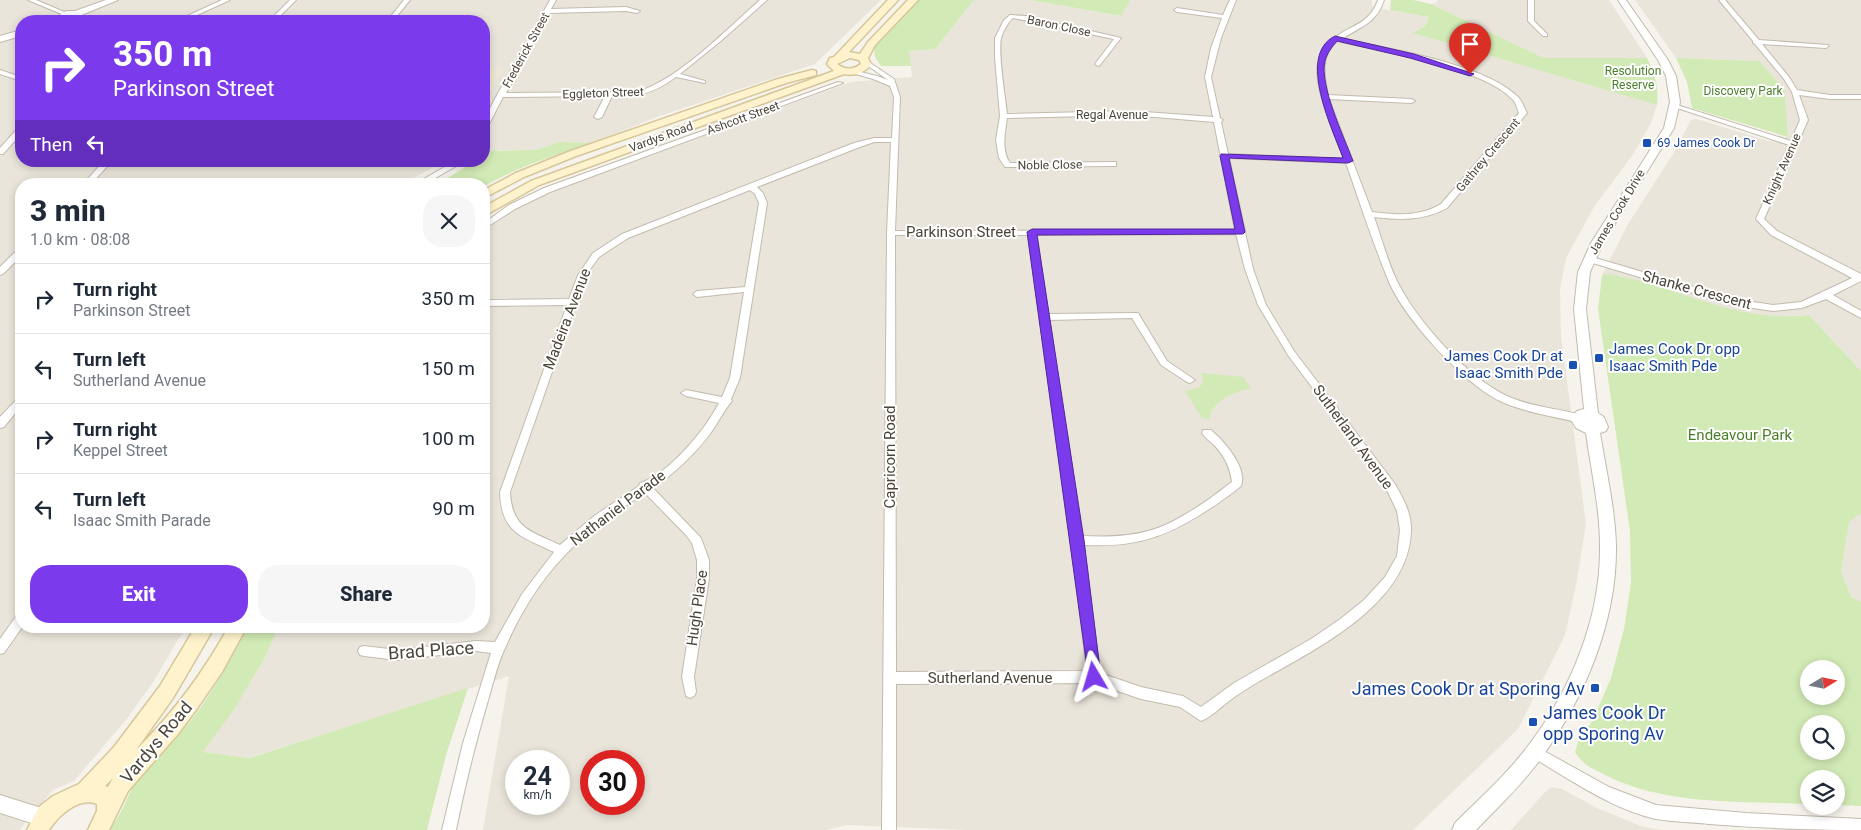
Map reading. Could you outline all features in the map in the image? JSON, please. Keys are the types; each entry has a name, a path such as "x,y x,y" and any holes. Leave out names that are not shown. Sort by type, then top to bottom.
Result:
{"main road":[{"name":"Vardys Road","path":"490,192 520,175 572,154 836,61 893,0"},
{"path":"847,72 836,61 854,56 865,60 871,44 914,0"},
{"name":"Vardys Road","path":"490,208 535,183 865,67 865,60"},
{"name":"Vardys Road","path":"86,791 108,770 134,739 178,676 202,633"},
{"name":"Vardys Road","path":"98,830 122,781 184,711 234,633"},
{"path":"41,824 60,802 86,791 98,792 104,795 108,808"}],"street":[{"path":"31,0 56,15"},
{"path":"75,15 114,0"},
{"path":"193,15 227,0"},
{"path":"278,15 293,0"},
{"path":"395,15 407,0"},
{"name":"Frederick Street","path":"490,114 553,0"},
{"name":"Eggleton Street","path":"500,95 609,95 645,93 675,75 764,0"},
{"name":"Sutherland Avenue","path":"889,678 1094,677 1141,693 1183,702 1201,715 1235,689 1345,623 1385,587 1401,558 1406,532 1398,499 1388,481 1291,353 1262,305 1254,285 1240,232 1224,156 1219,120 1208,77 1210,64 1225,17 1233,0"},
{"path":"1381,0 1378,14 1335,39 1327,48 1321,61 1325,97 1386,263 1401,297 1468,375 1492,393 1514,403 1577,418 1582,426 1592,422"},
{"path":"1531,0 1532,21 1545,35"},
{"name":"James Cook Drive","path":"1462,830 1535,752 1562,712 1589,651 1601,607 1607,566 1607,529 1601,471 1592,422 1580,309 1582,282 1589,259 1669,128 1675,106 1673,83 1668,69 1622,0"},
{"name":"Knight Avenue","path":"1722,0 1755,42 1787,78 1795,92 1804,120 1760,219 1774,233 1860,278"},
{"path":"548,11 626,9 637,11"},
{"path":"1177,10 1225,17"},
{"name":"Baron Close","path":"1004,116 998,38 1007,20 1012,16 1118,38 1098,64"},
{"path":"0,39 15,34"},
{"name":"Gathrey Crescent","path":"1335,39 1421,58 1486,79 1510,92 1523,108 1523,113 1444,206 1437,211 1414,217 1369,214"},
{"path":"1755,42 1826,46"},
{"path":"865,60 886,74 892,80 894,86"},
{"path":"0,72 15,77"},
{"path":"847,72 875,77 894,86"},
{"path":"675,75 704,82"},
{"path":"0,82 15,79"},
{"name":"Ashcott Street","path":"490,223 512,207 547,190 840,83"},
{"name":"Capricorn Road","path":"889,830 891,233 897,97 894,86"},
{"path":"1795,92 1830,97 1861,97"},
{"path":"598,117 609,95"},
{"path":"1325,97 1411,101"},
{"path":"1675,106 1794,144"},
{"name":"Regal Avenue","path":"1004,116 1131,113 1219,120"},
{"name":"Noble Close","path":"1004,116 1000,140 1002,158 1008,165 1114,164"},
{"path":"0,152 15,136"},
{"name":"Madeira Avenue","path":"562,551 517,528 510,521 506,513 505,504 508,480 587,265 606,247 625,236 857,145 874,140 896,140"},
{"path":"1224,156 1348,161"},
{"path":"92,178 103,167"},
{"path":"430,178 450,167"},
{"name":"Nathaniel Parade","path":"449,830 470,737 498,648 526,598 562,551 588,526 666,472 680,459 708,430 727,401 735,378 763,203 759,193 752,187"},
{"path":"1032,232 1077,540 1094,677"},
{"name":"Parkinson Street","path":"891,233 1240,232"},
{"path":"0,272 15,257"},
{"name":"Shanke Crescent","path":"1589,259 1733,302 1773,308 1802,305 1826,296 1860,278"},
{"path":"697,294 750,289"},
{"path":"1826,296 1861,315"},
{"path":"490,303 572,302"},
{"path":"1044,317 1134,315 1164,363 1190,380"},
{"path":"686,393 727,401"},
{"path":"0,424 15,407"},
{"path":"1077,540 1106,542 1133,539 1168,529 1226,494 1237,483 1237,475 1233,464 1220,443 1207,433"},
{"name":"Hugh Place","path":"644,486 698,541 703,560 703,578 688,677 690,692"},
{"path":"0,649 6,632"},
{"name":"Brad Place","path":"364,651 397,655 476,646 498,648"},
{"path":"1535,752 1604,792 1656,812 1746,820 1861,826"},
{"path":"0,804 41,824"}],"shaded area":[{"path":"0,0 881,0 815,64 657,117 592,143 559,142 536,150 490,151 490,15 15,15 15,167 434,167 413,178 15,178 15,633 182,633 154,681 125,721 74,781 53,790 19,830 0,830"},
{"path":"974,0 1030,0 1120,16 1130,0 1372,0 1372,7 1429,17 1425,26 1414,33 1657,105 1651,123 1634,153 1594,207 1566,258 1560,289 1561,336 1586,524 1577,580 1565,635 1518,729 1413,830 967,830 847,825 826,830 483,830 509,676 248,758 203,752 235,708 264,659 276,633 490,633 490,227 498,218 540,196 851,82 912,77 909,51 935,49"},
{"path":"1438,0 1609,0 1647,58 1544,58 1431,4 1436,3"},
{"path":"1635,0 1861,0 1861,371 1809,315 1778,317 1739,312 1619,276 1602,275 1628,224 1673,154 1691,120 1696,119 1769,141 1788,137 1759,61 1676,58"},
{"path":"490,69 503,69 490,92"},
{"path":"1861,513 1861,602 1851,597 1841,571 1849,522"},
{"path":"1552,787 1562,789 1599,809 1644,827 1662,830 1511,830 1545,792"}],"green space":[{"path":"919,0 974,0 935,49 909,51 911,66 881,66 875,57 874,47"},
{"path":"1030,0 1130,0 1121,16"},
{"name":"Resolution Reserve","path":"1391,0 1413,0 1431,4 1544,58 1647,58 1656,81 1657,105 1413,33 1425,26 1429,17 1390,10"},
{"name":"Discovery Park","path":"1676,58 1759,61 1784,89 1788,137 1692,108 1687,82"},
{"path":"559,142 592,143 523,167 490,183 490,178 448,178 465,167 490,167 490,151 536,150"},
{"name":"Endeavour Park","path":"1609,274 1732,309 1782,316 1809,315 1861,371 1861,513 1849,522 1841,571 1851,597 1861,602 1861,806 1845,805 1845,770 1800,770 1800,804 1730,802 1679,797 1629,785 1592,768 1575,752 1578,742 1593,720 1611,678 1624,629 1631,583 1630,531 1598,309 1602,275"},
{"path":"1201,373 1243,377 1251,388 1225,398 1211,412 1209,419 1202,418 1185,391 1198,388 1203,383"},
{"path":"243,633 276,633 264,659 235,708 203,752 249,758 468,688 446,755 427,830 109,830 118,818 134,784 143,770 193,718 226,667"}],"place":[{"name":"69 James Cook Dr","path":"1647,143"},
{"name":"James Cook Dr opp Isaac Smith Pde","path":"1599,358"},
{"name":"James Cook Dr at Isaac Smith Pde","path":"1573,365"},
{"name":"James Cook Dr at Sporing Av","path":"1595,688"},
{"name":"James Cook Dr opp Sporing Av","path":"1533,722"}],"route":[{"path":"1094,677 1077,540 1032,232 1240,232 1224,156 1348,161 1325,97 1321,74 1321,61 1327,48 1335,39 1412,56 1470,74"}]}
